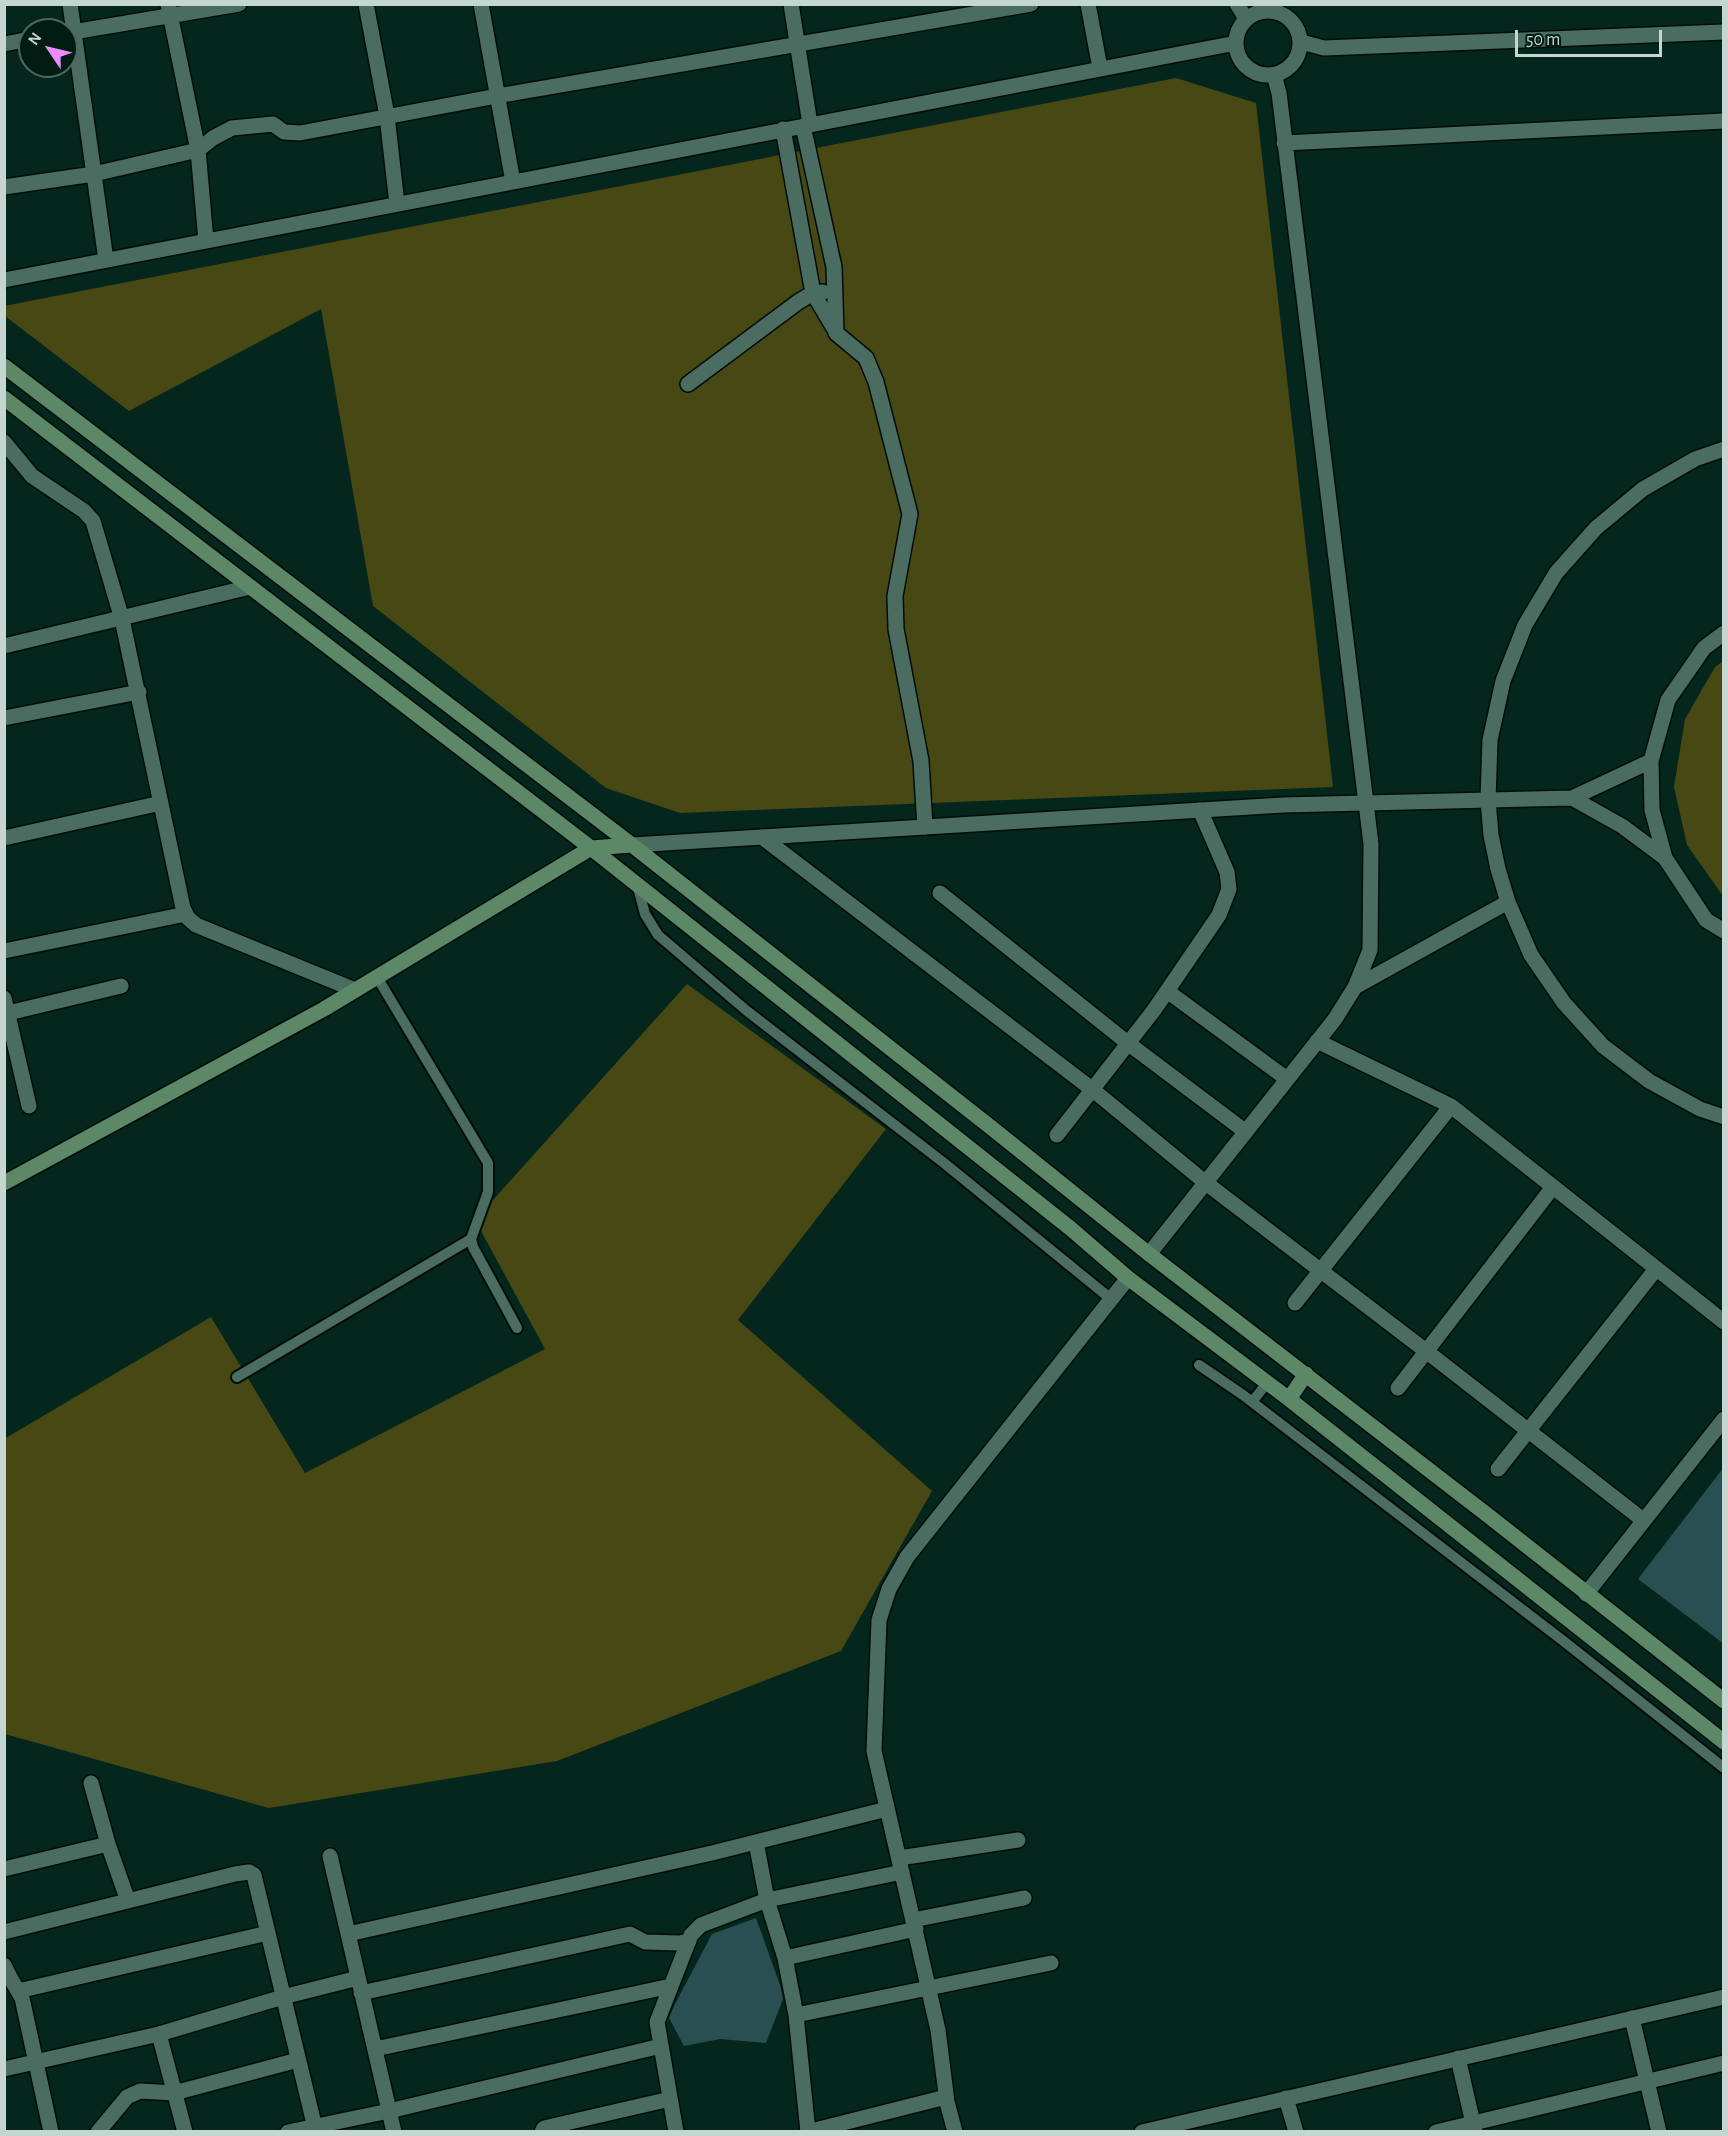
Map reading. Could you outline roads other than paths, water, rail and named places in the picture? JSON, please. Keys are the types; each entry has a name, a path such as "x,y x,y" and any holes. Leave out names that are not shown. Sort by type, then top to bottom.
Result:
{"main road":[{"path":"4,366 632,845 1149,1254 1724,1701"},
{"path":"4,398 591,848 1060,1221 1128,1278 1289,1400 1724,1742"},
{"path":"4,1183 324,1009 591,848 632,845"},
{"path":"1289,1400 1306,1374"}],"street":[{"path":"78,31 169,10 239,4"},
{"path":"366,4 387,116 397,204"},
{"path":"481,4 513,182"},
{"path":"791,4 799,44 807,125 834,267 837,333"},
{"path":"4,187 94,174 198,150 213,138 232,128 273,124 284,132 300,133 497,96 1031,4"},
{"path":"1088,4 1100,68"},
{"path":"1237,4 1246,19"},
{"path":"1266,7 1290,19 1299,32 1301,42 1298,55 1285,71 1274,75 1263,75 1243,64 1238,55 1236,43 1239,28 1246,19 1266,7"},
{"path":"169,10 198,150 206,241"},
{"path":"1301,42 1324,48 1724,32"},
{"path":"4,280 1236,43"},
{"path":"1149,1254 1335,1019 1355,987 1370,950 1371,844 1284,143 1280,93 1274,75"},
{"path":"78,78 106,260"},
{"path":"1284,143 1724,121"},
{"path":"783,129 813,293 837,333 866,358 876,382 909,514 894,596 896,629 921,761 925,827"},
{"path":"688,384 798,302 813,293 835,290"},
{"path":"4,442 11,459 84,511 93,521 122,619 186,915 196,925 355,990"},
{"path":"1724,449 1695,459 1642,489 1596,528 1556,573 1525,625 1503,681 1490,740 1488,800 1491,835 1508,902 1531,955 1564,1004 1603,1046 1649,1081 1700,1109 1724,1117"},
{"path":"4,646 250,588"},
{"path":"1724,633 1704,648 1668,700 1651,761 1652,810 1665,858 1706,920 1724,931"},
{"path":"4,718 139,692"},
{"path":"632,845 1283,805 1572,798 1651,761"},
{"path":"1572,798 1622,826 1665,858"},
{"path":"4,838 161,803"},
{"path":"1057,1135 1129,1044 1219,915 1229,889 1227,872 1200,810"},
{"path":"762,837 1094,1090 1206,1183 1643,1520"},
{"path":"940,893 1129,1044 1246,1132"},
{"path":"1355,987 1508,902"},
{"path":"4,951 186,915"},
{"path":"6,1013 122,986"},
{"path":"1167,991 1287,1079"},
{"path":"4,998 29,1106"},
{"path":"1317,1041 1452,1106 1724,1323"},
{"path":"1295,1303 1452,1106"},
{"path":"1398,1388 1553,1187"},
{"path":"1498,1469 1656,1269"},
{"path":"955,2132 946,2097 938,2030 874,1751 879,1620 889,1589 908,1557 1128,1278"},
{"path":"1586,1593 1724,1419"},
{"path":"91,1783 108,1844 128,1901"},
{"path":"348,1934 756,1842 887,1809"},
{"path":"676,2132 657,2022 689,1941 700,1925 767,1900 901,1865 1018,1840"},
{"path":"756,1842 767,1900 785,1958 796,2015 807,2131 946,2097"},
{"path":"4,1869 108,1844"},
{"path":"330,1856 394,2132"},
{"path":"4,1932 235,1874 249,1872 254,1875 315,2128"},
{"path":"785,1958 1024,1898"},
{"path":"18,1991 268,1933"},
{"path":"4,2068 159,2034 283,1997 360,1985 630,1934 645,1942 689,1941"},
{"path":"796,2015 1051,1963"},
{"path":"4,1965 22,1998 51,2132"},
{"path":"375,2049 670,1986"},
{"path":"1142,2132 1724,1997"},
{"path":"1632,2018 1659,2132"},
{"path":"159,2034 185,2132"},
{"path":"288,2132 389,2111 661,2046"},
{"path":"1458,2058 1474,2127"},
{"path":"98,2132 127,2097 140,2091 174,2093 298,2060"},
{"path":"1436,2132 1474,2127 1724,2063"},
{"path":"1286,2098 1296,2132"},
{"path":"542,2132 544,2128 670,2099"}],"lane":[{"path":"637,884 645,914 658,935 747,1011 944,1163 1111,1299"},
{"path":"377,977 488,1163 488,1192 471,1239 473,1247 517,1328"},
{"path":"237,1377 471,1239"},
{"path":"1199,1365 1252,1402 1566,1643 1724,1768"},
{"path":"1252,1402 1267,1383"}]}
